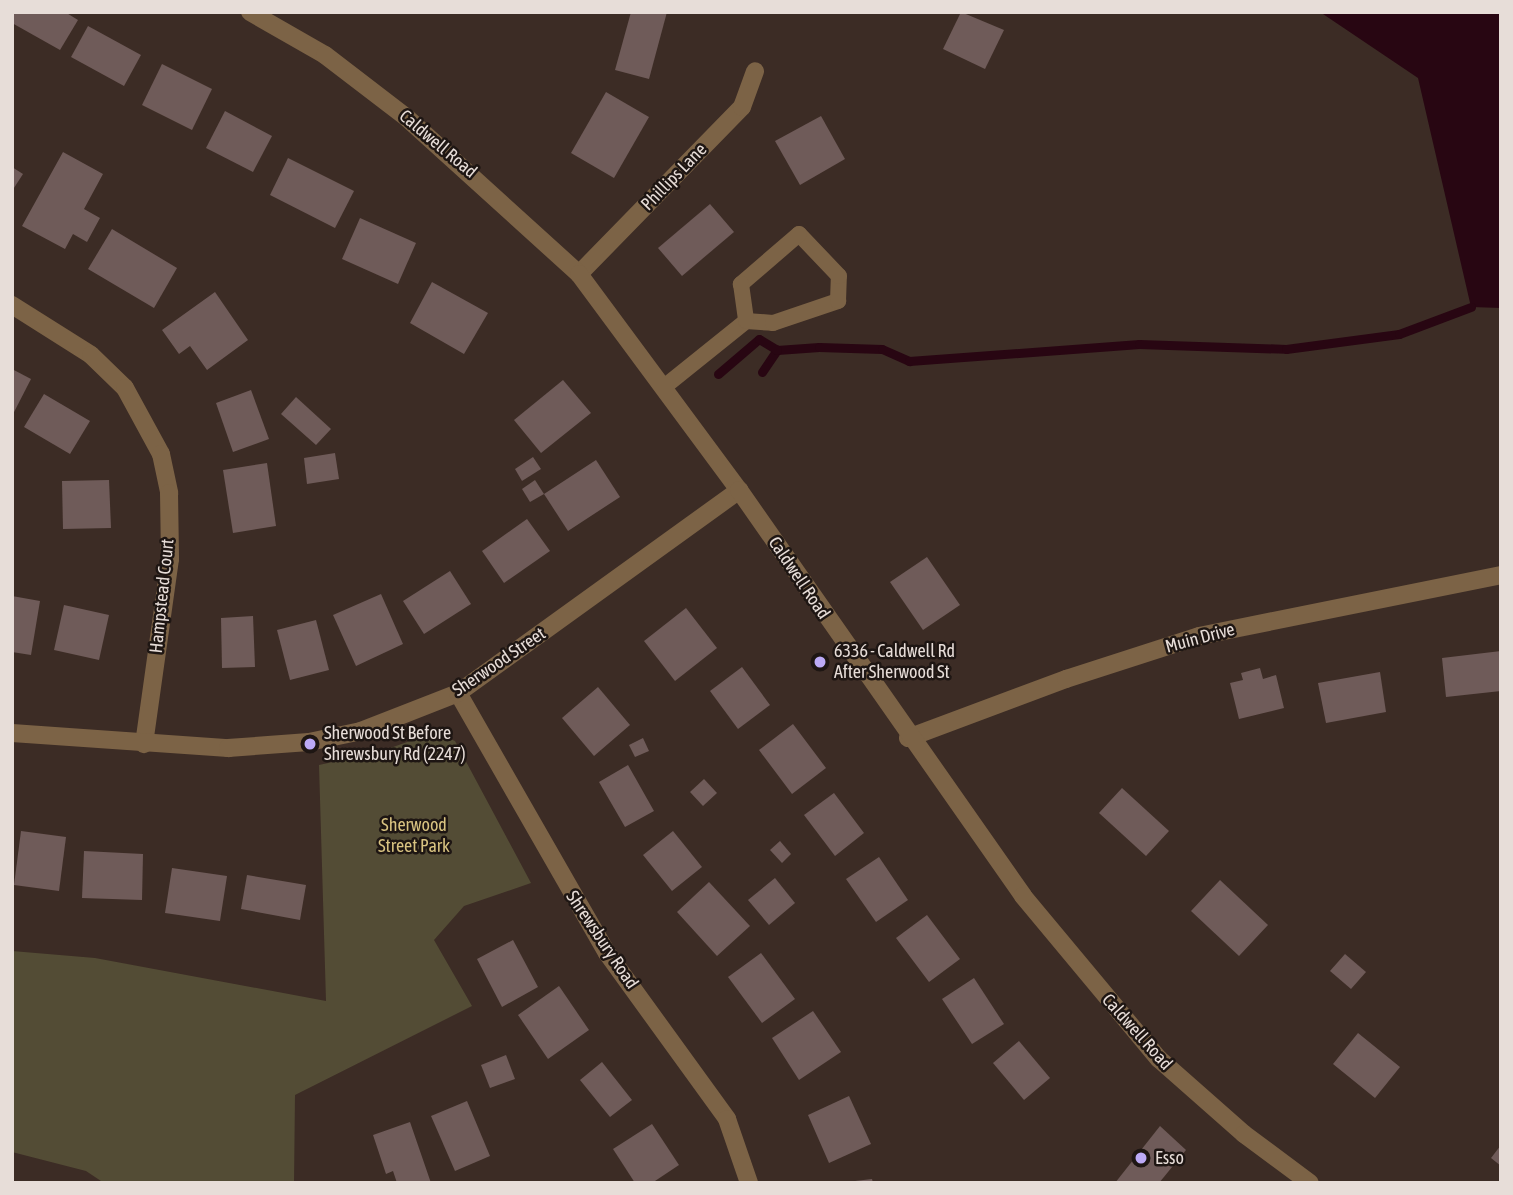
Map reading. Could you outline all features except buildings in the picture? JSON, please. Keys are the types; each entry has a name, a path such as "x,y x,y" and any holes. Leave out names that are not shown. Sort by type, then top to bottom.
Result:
{"street":[{"name":"Caldwell Road","path":"250,12 325,55 407,118 526,220 579,274 739,490 908,738 1023,896 1159,1059 1244,1134 1310,1183"},
{"name":"Phillips Lane","path":"579,274 742,107 755,71"},
{"name":"Hampstead Court","path":"12,305 91,355 125,388 161,454 169,493 170,559 144,744"},
{"name":"Sherwood Street","path":"12,733 228,748 309,742 360,731 458,694 739,490"},
{"name":"Muin Drive","path":"908,738 1066,679 1199,636 1501,575"},
{"name":"Shrewsbury Road","path":"458,694 607,953 727,1119 749,1183"}],"lane":[{"path":"664,387 746,321 773,323 838,301 839,276 799,234 741,284 746,321"}],"green space":[{"name":"Sherwood Street Park","path":"435,732 455,741 531,883 464,906 434,940 472,1006 295,1095 294,1183 104,1183 86,1171 12,1152 12,951 95,958 326,1001 319,765 382,751"}],"shaded area":[{"path":"1320,12 1501,12 1501,308 1471,307 1418,78"}],"waterway":[{"path":"762,372 777,350 819,347 882,349 909,361 1139,344 1286,349 1399,334 1471,307"},
{"path":"718,374 759,339 777,350"}],"place":[{"name":"6336 - Caldwell Rd After Sherwood St","path":"820,662"},
{"name":"Sherwood St Before Shrewsbury Rd (2247)","path":"310,744"},
{"name":"Esso","path":"1141,1158"}]}
